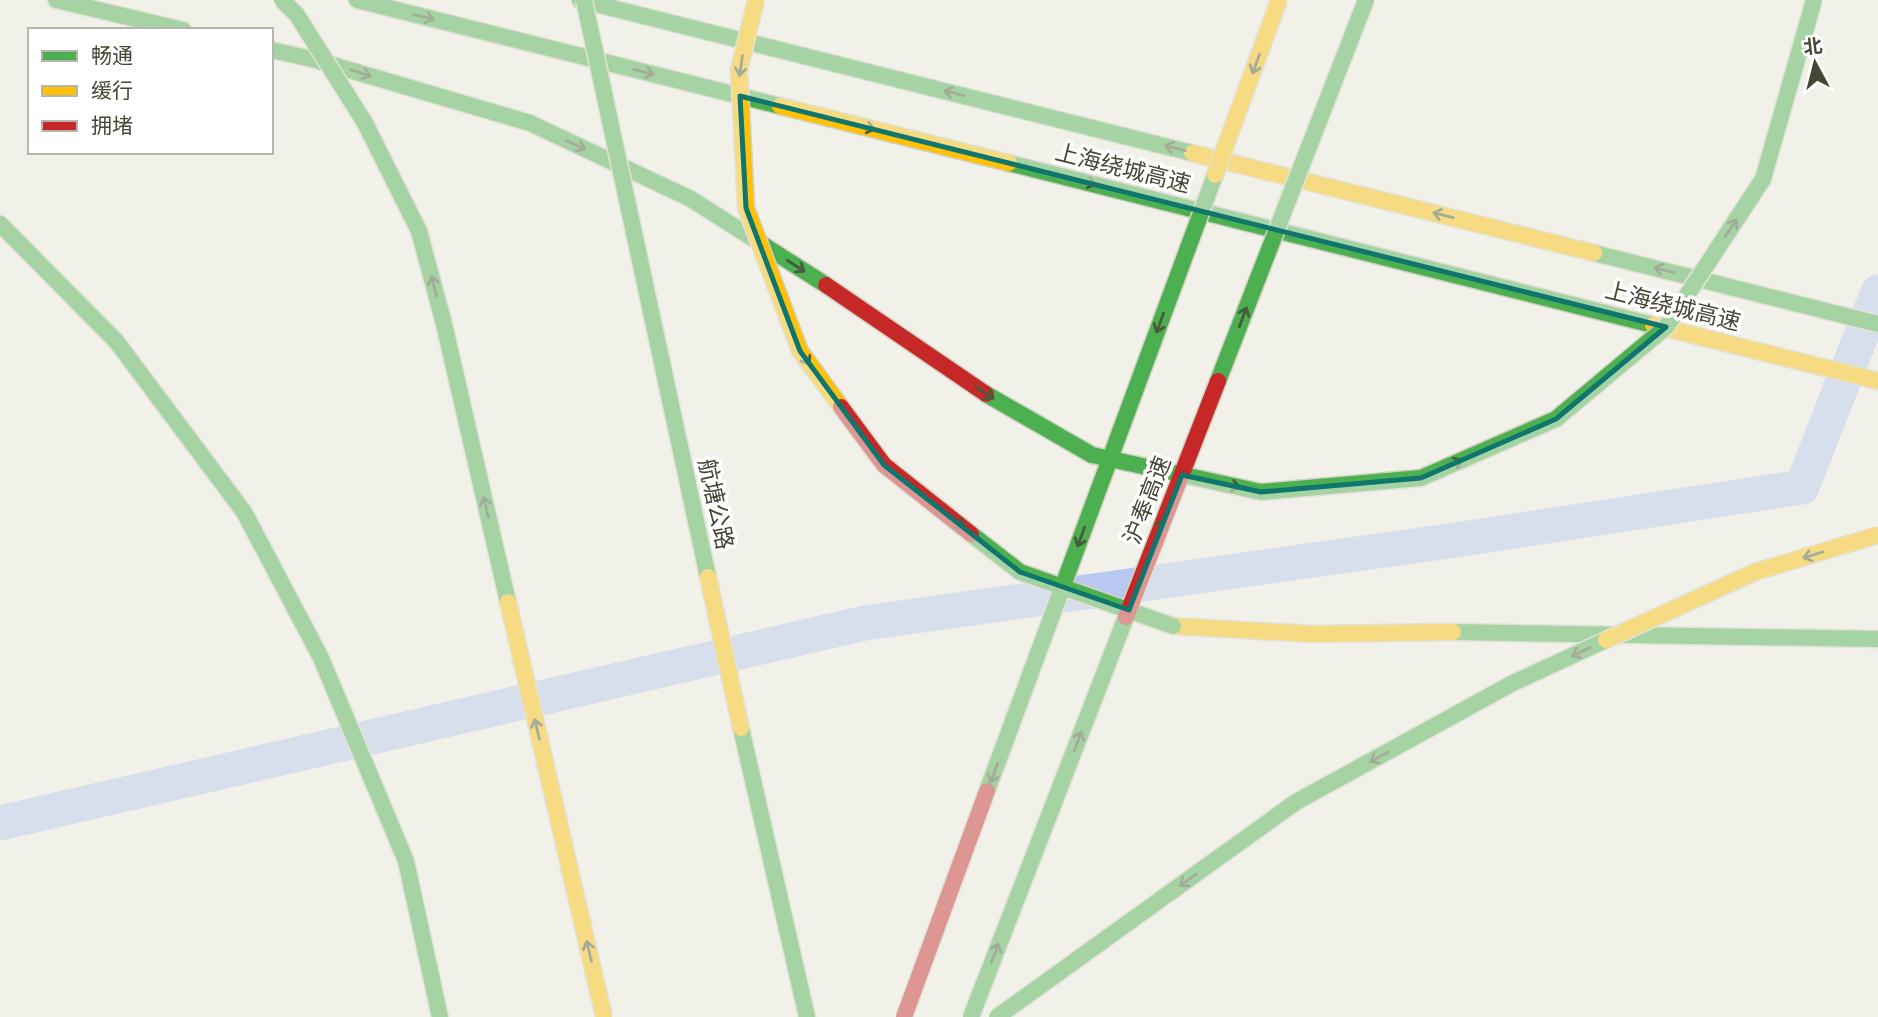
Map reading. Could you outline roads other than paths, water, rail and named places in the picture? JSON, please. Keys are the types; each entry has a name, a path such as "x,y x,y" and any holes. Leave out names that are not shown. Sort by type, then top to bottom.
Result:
{"main road":[{"path":"56,0 175,28"},
{"path":"282,0 297,15 365,123 419,231 444,324 604,1017"},
{"name":"上海绕城高速","path":"357,0 1878,381"},
{"name":"上海绕城高速","path":"582,0 1878,324"},
{"name":"航塘公路","path":"582,0 807,1017"},
{"path":"756,0 739,70 747,208 800,351 884,465 1020,572 1173,626 1313,634 1491,631 1878,639"},
{"path":"904,1017 1279,0"},
{"name":"沪奉高速","path":"971,1017 1366,0"},
{"path":"273,50 312,59 530,123 691,198 849,300 995,400 1091,455 1261,492 1422,478 1556,419 1667,327 1763,179 1814,0"},
{"path":"0,224 116,341 244,512 321,658 406,861 440,1017"},
{"path":"997,1017 1296,803 1499,691 1755,572 1878,535"}],"waterway":[{"path":"0,823 865,623 1449,541 1802,487 1878,292"}]}
